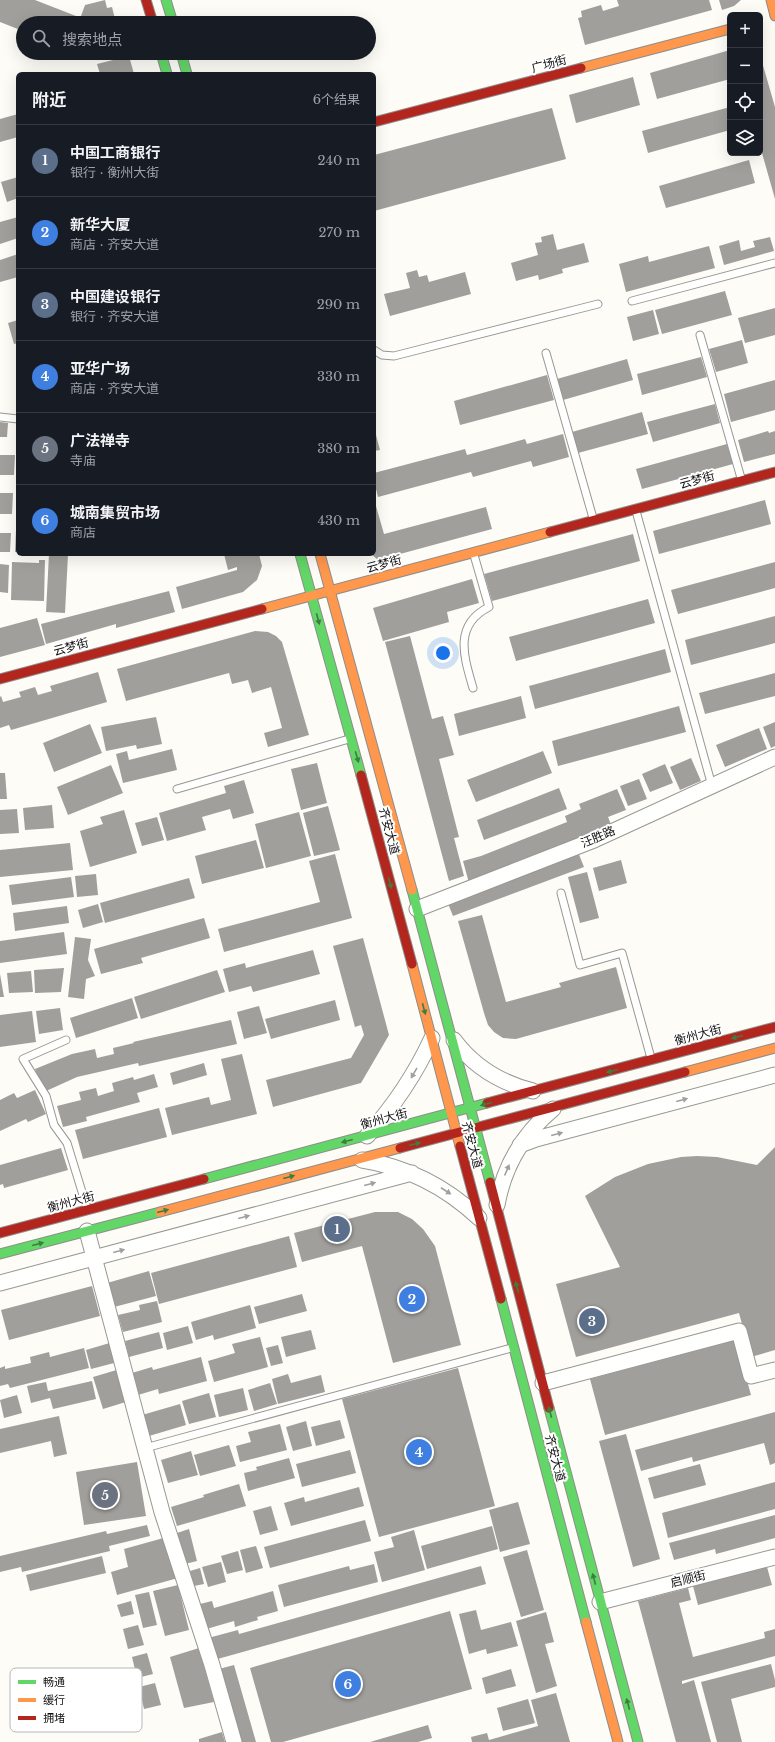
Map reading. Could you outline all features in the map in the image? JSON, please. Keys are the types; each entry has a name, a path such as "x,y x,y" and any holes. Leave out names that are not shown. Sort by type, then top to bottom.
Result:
{"main road":[{"path":"146,0 151,16"},
{"path":"166,0 171,16"},
{"path":"771,0 772,18"},
{"name":"广场街","path":"376,121 727,31"},
{"path":"163,60 166,72"},
{"path":"183,60 186,72"},
{"name":"云梦街","path":"0,679 775,472"},
{"name":"齐安大道","path":"301,556 432,1038 618,1742"},
{"name":"齐安大道","path":"321,556 451,1036 638,1742"},
{"name":"衡州大街","path":"0,1233 775,1027"},
{"path":"0,1254 775,1048"}],"street":[{"name":"汪胜路","path":"417,909 594,840 775,757"},
{"path":"451,1036 460,1048 483,1069 507,1083 534,1091"},
{"path":"367,1136 386,1115 402,1093 432,1038"},
{"path":"520,1145 536,1139 775,1075"},
{"path":"496,1208 504,1176 520,1145 542,1118 555,1106"},
{"path":"358,1159 376,1162 412,1173 447,1192 479,1218"},
{"path":"0,1283 412,1173"},
{"path":"87,1231 162,1512 212,1665 234,1742"},
{"path":"543,1383 739,1331 751,1376 775,1370"},
{"name":"启顺街","path":"600,1602 775,1557"}],"lane":[{"path":"632,301 775,263"},
{"path":"376,351 382,355 394,356 598,304"},
{"path":"700,335 742,480"},
{"path":"546,353 594,520"},
{"path":"0,417 16,419"},
{"path":"636,509 712,786"},
{"path":"472,688 463,654 465,633 476,615 489,607 473,552"},
{"path":"177,789 351,738"},
{"path":"560,893 580,965 622,953 651,1060"},
{"path":"66,1040 23,1059 46,1096 54,1125 68,1143 87,1210"},
{"path":"145,1448 514,1348"}],"building":[{"path":"0,0 35,0 76,16 16,16 16,28 0,22"},
{"path":"105,0 107,8 112,7 114,16 81,16 85,5"},
{"path":"617,0 709,0 712,10 585,45 578,18 582,17 581,11 601,5 603,11 619,6"},
{"path":"719,0 741,0 734,6 722,10"},
{"path":"727,51 727,80 657,99 650,73"},
{"path":"113,60 130,60 133,72 99,72 97,64"},
{"path":"763,65 775,107 775,199 763,156"},
{"path":"633,77 640,105 576,123 569,95"},
{"path":"552,108 566,159 376,210 376,154"},
{"path":"727,108 727,131 648,153 642,131"},
{"path":"16,115 16,138 0,142 0,119"},
{"path":"749,160 755,183 666,208 659,186"},
{"path":"16,178 16,199 7,202 1,182"},
{"path":"16,218 16,239 0,244 0,222"},
{"path":"553,234 557,250 584,243 589,262 562,269 563,273 539,280 538,275 516,281 511,263 538,255 535,243 542,242 541,237"},
{"path":"770,237 774,251 724,265 719,246 739,240 741,251 755,247 753,241"},
{"path":"709,246 715,268 626,292 619,264 648,256 649,262"},
{"path":"16,255 16,278 0,282 0,260"},
{"path":"417,270 419,277 427,275 429,282 465,272 471,294 390,316 384,294 410,288 406,273"},
{"path":"725,291 732,315 662,334 655,310"},
{"path":"775,308 775,335 745,343 738,318"},
{"path":"653,310 659,334 633,341 627,317"},
{"path":"16,321 16,344 14,344 8,323"},
{"path":"742,340 748,363 716,372 709,349"},
{"path":"701,357 707,377 642,395 637,374"},
{"path":"627,359 633,380 563,400 557,379"},
{"path":"547,375 554,400 460,425 454,401"},
{"path":"775,380 775,410 731,422 724,394"},
{"path":"715,404 720,423 653,442 647,422"},
{"path":"642,412 648,434 578,453 572,432"},
{"path":"0,422 8,423 7,437 0,437"},
{"path":"768,431 769,433 775,431 775,454 744,462 738,440"},
{"path":"563,434 569,457 533,467 531,461 473,477 471,472 378,497 376,489 376,472 465,449 467,455 525,439 527,444"},
{"path":"376,435 380,450 376,451"},
{"path":"727,444 733,464 642,489 636,469"},
{"path":"0,455 15,455 14,475 0,475"},
{"path":"0,493 13,493 12,514 0,514"},
{"path":"765,500 771,524 659,554 653,531"},
{"path":"376,506 384,534 486,507 492,529 378,560 373,556 376,556"},
{"path":"16,530 16,552 15,552"},
{"path":"0,533 11,533 10,552 0,552"},
{"path":"633,534 640,561 492,601 484,574"},
{"path":"49,556 68,556 65,613 46,612"},
{"path":"224,556 260,556 262,566 257,580 243,592 182,609 176,587 237,570 237,567 228,570"},
{"path":"39,560 45,560 44,601 11,600 12,562 39,563"},
{"path":"775,562 775,588 678,614 671,590"},
{"path":"0,564 9,565 8,593 0,592"},
{"path":"472,579 479,603 447,612 449,622 383,641 373,608"},
{"path":"169,591 175,612 116,628 116,624 46,644 41,624"},
{"path":"648,599 655,623 516,661 509,637"},
{"path":"775,616 775,643 691,665 685,640"},
{"path":"37,618 45,645 0,657 0,628"},
{"path":"255,631 268,632 276,636 282,642 309,735 268,747 264,733 282,728 271,687 252,693 248,680 232,684 229,673 126,701 117,669"},
{"path":"410,636 432,719 443,716 454,755 439,759 459,837 454,838 464,876 449,881 385,642"},
{"path":"665,649 671,672 535,709 529,686"},
{"path":"98,672 107,702 11,730 9,725 0,728 1,696 3,702 21,697 19,692 35,687 38,695 52,691 50,686"},
{"path":"775,673 775,696 705,714 699,693"},
{"path":"521,696 526,718 459,736 454,714"},
{"path":"679,706 686,732 558,766 552,741"},
{"path":"156,717 162,744 137,749 136,745 106,751 101,727"},
{"path":"775,722 775,746 771,748 763,727"},
{"path":"90,724 102,753 54,772 43,743"},
{"path":"759,728 767,749 725,767 716,745"},
{"path":"172,749 177,770 123,783 116,754 127,751 129,760"},
{"path":"543,751 552,773 476,802 467,780"},
{"path":"691,758 701,781 680,790 670,767"},
{"path":"317,763 327,803 301,810 291,769"},
{"path":"665,764 673,783 650,792 642,774"},
{"path":"111,765 123,793 68,815 57,787"},
{"path":"0,773 5,773 7,799 0,799"},
{"path":"639,779 647,799 628,806 620,786"},
{"path":"244,780 254,813 233,819 230,809 202,817 206,830 167,841 159,813 226,793 224,786"},
{"path":"559,788 567,809 484,840 477,820"},
{"path":"617,789 626,810 608,817 612,827 469,883 463,861 481,856 567,822 565,816 581,809 579,804"},
{"path":"52,805 54,828 25,830 23,808"},
{"path":"328,806 340,850 314,856 303,813"},
{"path":"17,809 19,833 0,834 0,810"},
{"path":"124,810 137,853 90,867 80,831 103,824 100,817"},
{"path":"299,812 311,856 266,868 255,824"},
{"path":"157,817 164,840 142,846 135,823"},
{"path":"256,840 264,868 202,884 195,856"},
{"path":"70,843 73,870 0,877 0,850"},
{"path":"578,852 584,867 453,916 447,901"},
{"path":"335,854 352,918 224,952 218,929 320,902 309,861"},
{"path":"621,860 627,883 599,891 593,868"},
{"path":"587,872 599,918 580,923 568,877"},
{"path":"96,874 98,895 77,897 75,876"},
{"path":"71,877 74,897 12,905 9,885"},
{"path":"189,878 195,898 105,923 100,903"},
{"path":"98,904 103,922 83,928 78,910"},
{"path":"67,906 69,923 15,931 13,913"},
{"path":"482,915 506,1002 561,987 559,983 616,967 627,1008 516,1039 503,1038 494,1032 488,1025 458,921"},
{"path":"204,918 210,938 141,958 143,963 101,974 94,949"},
{"path":"64,932 67,954 0,963 0,941"},
{"path":"75,937 91,939 88,960 95,976 86,979 84,999 68,997"},
{"path":"363,938 389,1035 361,1083 273,1107 266,1080 351,1058 364,1035 361,1025 355,1027 333,946"},
{"path":"313,950 320,974 253,992 251,986 229,992 223,969 245,963 246,968"},
{"path":"64,968 61,992 35,993 34,970"},
{"path":"217,970 225,992 141,1019 134,997"},
{"path":"31,971 33,992 9,993 7,973"},
{"path":"0,974 4,997 0,997"},
{"path":"132,998 138,1018 76,1038 70,1018"},
{"path":"335,1000 340,1020 271,1039 265,1019"},
{"path":"259,1006 267,1033 244,1039 237,1012"},
{"path":"60,1008 63,1030 39,1034 36,1011"},
{"path":"32,1011 36,1042 0,1047 0,1015"},
{"path":"231,1020 237,1044 139,1066 138,1063 77,1077 44,1092 35,1069 72,1054 95,1049 97,1058 114,1054 113,1048 134,1043 133,1042"},
{"path":"242,1054 257,1114 172,1135 165,1108 209,1097 211,1105 231,1100 221,1059"},
{"path":"204,1063 207,1075 173,1085 170,1073"},
{"path":"154,1074 158,1087 137,1093 140,1102 86,1117 87,1121 63,1127 57,1106 81,1100 79,1092 96,1088 98,1096 114,1091 112,1083 133,1077 134,1080"},
{"path":"35,1090 46,1114 28,1122 26,1119 0,1131 0,1100 14,1093 17,1098"},
{"path":"159,1108 167,1137 83,1159 75,1130"},
{"path":"775,1147 775,1350 751,1357 739,1313 576,1357 556,1284 620,1267 585,1196 615,1177 648,1164 681,1157 697,1156 717,1157 757,1165"},
{"path":"61,1148 68,1170 4,1188 3,1184 0,1185 0,1165"},
{"path":"375,1212 398,1212 412,1219 423,1229 435,1246 461,1345 393,1363 362,1246 302,1262 294,1233"},
{"path":"289,1236 297,1267 159,1304 151,1273"},
{"path":"149,1271 156,1296 114,1307 107,1283"},
{"path":"92,1286 100,1316 9,1340 1,1310"},
{"path":"302,1294 307,1311 259,1324 254,1307"},
{"path":"157,1301 162,1322 123,1332 118,1315 140,1310 139,1305"},
{"path":"250,1305 256,1328 214,1340 213,1335 196,1340 191,1322"},
{"path":"188,1326 193,1343 167,1350 163,1333"},
{"path":"311,1330 316,1349 286,1357 281,1337"},
{"path":"159,1332 163,1348 129,1357 125,1341"},
{"path":"260,1337 268,1367 214,1382 208,1361 235,1353 232,1344"},
{"path":"736,1340 751,1395 605,1435 590,1379"},
{"path":"113,1342 118,1362 91,1369 86,1350"},
{"path":"278,1345 283,1363 271,1366 266,1348"},
{"path":"84,1348 89,1368 10,1388 8,1384 0,1386 0,1368 5,1366 5,1369 31,1363 30,1357 49,1352 50,1357"},
{"path":"201,1357 207,1381 159,1394 158,1389 138,1395 132,1373 152,1367 153,1370"},
{"path":"458,1368 495,1506 379,1537 342,1399"},
{"path":"120,1369 129,1401 103,1409 93,1377"},
{"path":"288,1374 291,1383 321,1375 325,1392 278,1404 272,1379"},
{"path":"92,1381 96,1399 53,1409 50,1398 31,1403 27,1386 46,1382 48,1391"},
{"path":"270,1383 277,1404 254,1411 248,1390"},
{"path":"243,1388 248,1410 219,1417 214,1395"},
{"path":"209,1393 216,1417 189,1424 182,1401"},
{"path":"17,1395 22,1413 4,1418 0,1400"},
{"path":"180,1404 186,1425 149,1436 142,1415"},
{"path":"775,1412 775,1463 770,1465 764,1443 693,1462 692,1457 641,1471 635,1450"},
{"path":"59,1416 67,1454 54,1457 51,1441 0,1453 0,1429"},
{"path":"340,1420 345,1438 316,1446 311,1427"},
{"path":"306,1421 312,1446 293,1451 286,1427"},
{"path":"280,1424 287,1450 240,1462 236,1446 251,1442 248,1432"},
{"path":"626,1434 660,1559 633,1567 599,1441"},
{"path":"229,1445 236,1466 200,1476 194,1455"},
{"path":"350,1450 356,1473 302,1487 296,1464"},
{"path":"191,1451 198,1475 168,1483 161,1460"},
{"path":"289,1458 295,1478 248,1491 244,1473 257,1470 256,1467"},
{"path":"137,1462 146,1516 84,1525 76,1472"},
{"path":"700,1464 706,1485 654,1499 648,1478"},
{"path":"775,1482 775,1509 668,1538 662,1513"},
{"path":"239,1484 246,1506 177,1526 171,1507"},
{"path":"359,1487 364,1506 291,1526 284,1503 304,1497 305,1502"},
{"path":"518,1502 530,1544 500,1552 489,1510"},
{"path":"271,1506 278,1530 260,1535 253,1511"},
{"path":"775,1515 775,1538 716,1554 715,1549 674,1560 669,1543"},
{"path":"365,1520 371,1541 270,1568 264,1547"},
{"path":"147,1525 150,1536 109,1546 110,1551 22,1572 21,1567 0,1572 0,1556 106,1531 107,1534"},
{"path":"492,1526 498,1549 427,1569 421,1546"},
{"path":"189,1529 197,1561 185,1564 177,1533"},
{"path":"414,1530 425,1570 382,1582 374,1552 394,1547 391,1537"},
{"path":"167,1537 178,1578 117,1595 111,1572 128,1567 124,1549"},
{"path":"256,1546 263,1568 246,1573 240,1550"},
{"path":"527,1550 544,1610 521,1617 503,1557"},
{"path":"238,1551 243,1570 227,1574 221,1556"},
{"path":"102,1556 106,1573 30,1591 26,1575"},
{"path":"221,1562 226,1582 208,1587 202,1567"},
{"path":"374,1564 378,1582 284,1607 278,1585 349,1566 350,1570"},
{"path":"481,1566 486,1584 214,1660 208,1638 238,1630 239,1634"},
{"path":"767,1567 772,1585 698,1605 693,1586"},
{"path":"200,1568 204,1584 194,1586 190,1571"},
{"path":"178,1585 189,1630 165,1636 153,1591"},
{"path":"688,1588 691,1600 679,1603 693,1657 765,1638 764,1632 775,1629 775,1656 682,1681 682,1684 694,1680 711,1742 676,1742 638,1601"},
{"path":"273,1591 278,1611 257,1617 258,1620 235,1627 234,1621 203,1630 196,1605 212,1601 214,1608"},
{"path":"149,1592 157,1625 143,1628 135,1595"},
{"path":"131,1601 134,1614 121,1617 117,1605"},
{"path":"476,1610 481,1630 511,1622 518,1646 487,1654 486,1649 469,1654 459,1614"},
{"path":"450,1611 472,1689 283,1742 271,1742 250,1668"},
{"path":"546,1612 554,1642 545,1644 557,1686 536,1693 516,1621"},
{"path":"138,1625 144,1645 128,1649 123,1629"},
{"path":"199,1648 214,1702 184,1708 170,1657"},
{"path":"147,1653 153,1674 142,1677 142,1668 135,1668 132,1657"},
{"path":"771,1664 775,1687 731,1699 742,1742 717,1742 701,1682"},
{"path":"234,1665 256,1742 239,1742 219,1669"},
{"path":"511,1669 516,1686 486,1694 482,1678"},
{"path":"155,1683 161,1705 144,1709 142,1700 142,1686"},
{"path":"556,1693 570,1742 472,1742 471,1737 487,1733 489,1740 538,1726 531,1700"},
{"path":"528,1699 535,1723 503,1731 497,1708"},
{"path":"428,1725 432,1738 418,1742 370,1742"},
{"path":"222,1732 225,1742 199,1742 199,1739"}],"traffic: fast":[{"path":"166,0 171,16"},
{"path":"163,60 166,72"},
{"path":"183,60 186,72"},
{"path":"301,556 361,775"},
{"path":"412,890 490,1182"},
{"path":"204,1179 487,1103"},
{"path":"0,1254 160,1212"},
{"path":"501,1299 586,1622"},
{"path":"549,1408 638,1742"}],"traffic: slow":[{"path":"771,0 775,16"},
{"path":"581,68 727,30"},
{"path":"262,609 550,532"},
{"path":"321,556 412,890"},
{"path":"412,964 460,1146"},
{"path":"685,1072 775,1048"},
{"path":"160,1212 400,1148"},
{"path":"586,1622 618,1742"}],"traffic: jam":[{"path":"146,0 151,16"},
{"path":"376,121 581,68"},
{"path":"550,532 775,472"},
{"path":"0,679 262,609"},
{"path":"361,775 412,964"},
{"path":"487,1103 775,1027"},
{"path":"400,1148 685,1072"},
{"path":"460,1146 501,1299"},
{"path":"0,1233 204,1179"},
{"path":"490,1182 549,1408"}],"place":[{"name":"中国工商银行","path":"337,1229"},
{"name":"新华大厦","path":"412,1299"},
{"name":"中国建设银行","path":"592,1321"},
{"name":"亚华广场","path":"419,1452"},
{"name":"广法禅寺","path":"105,1495"},
{"name":"城南集贸市场","path":"348,1684"}]}
